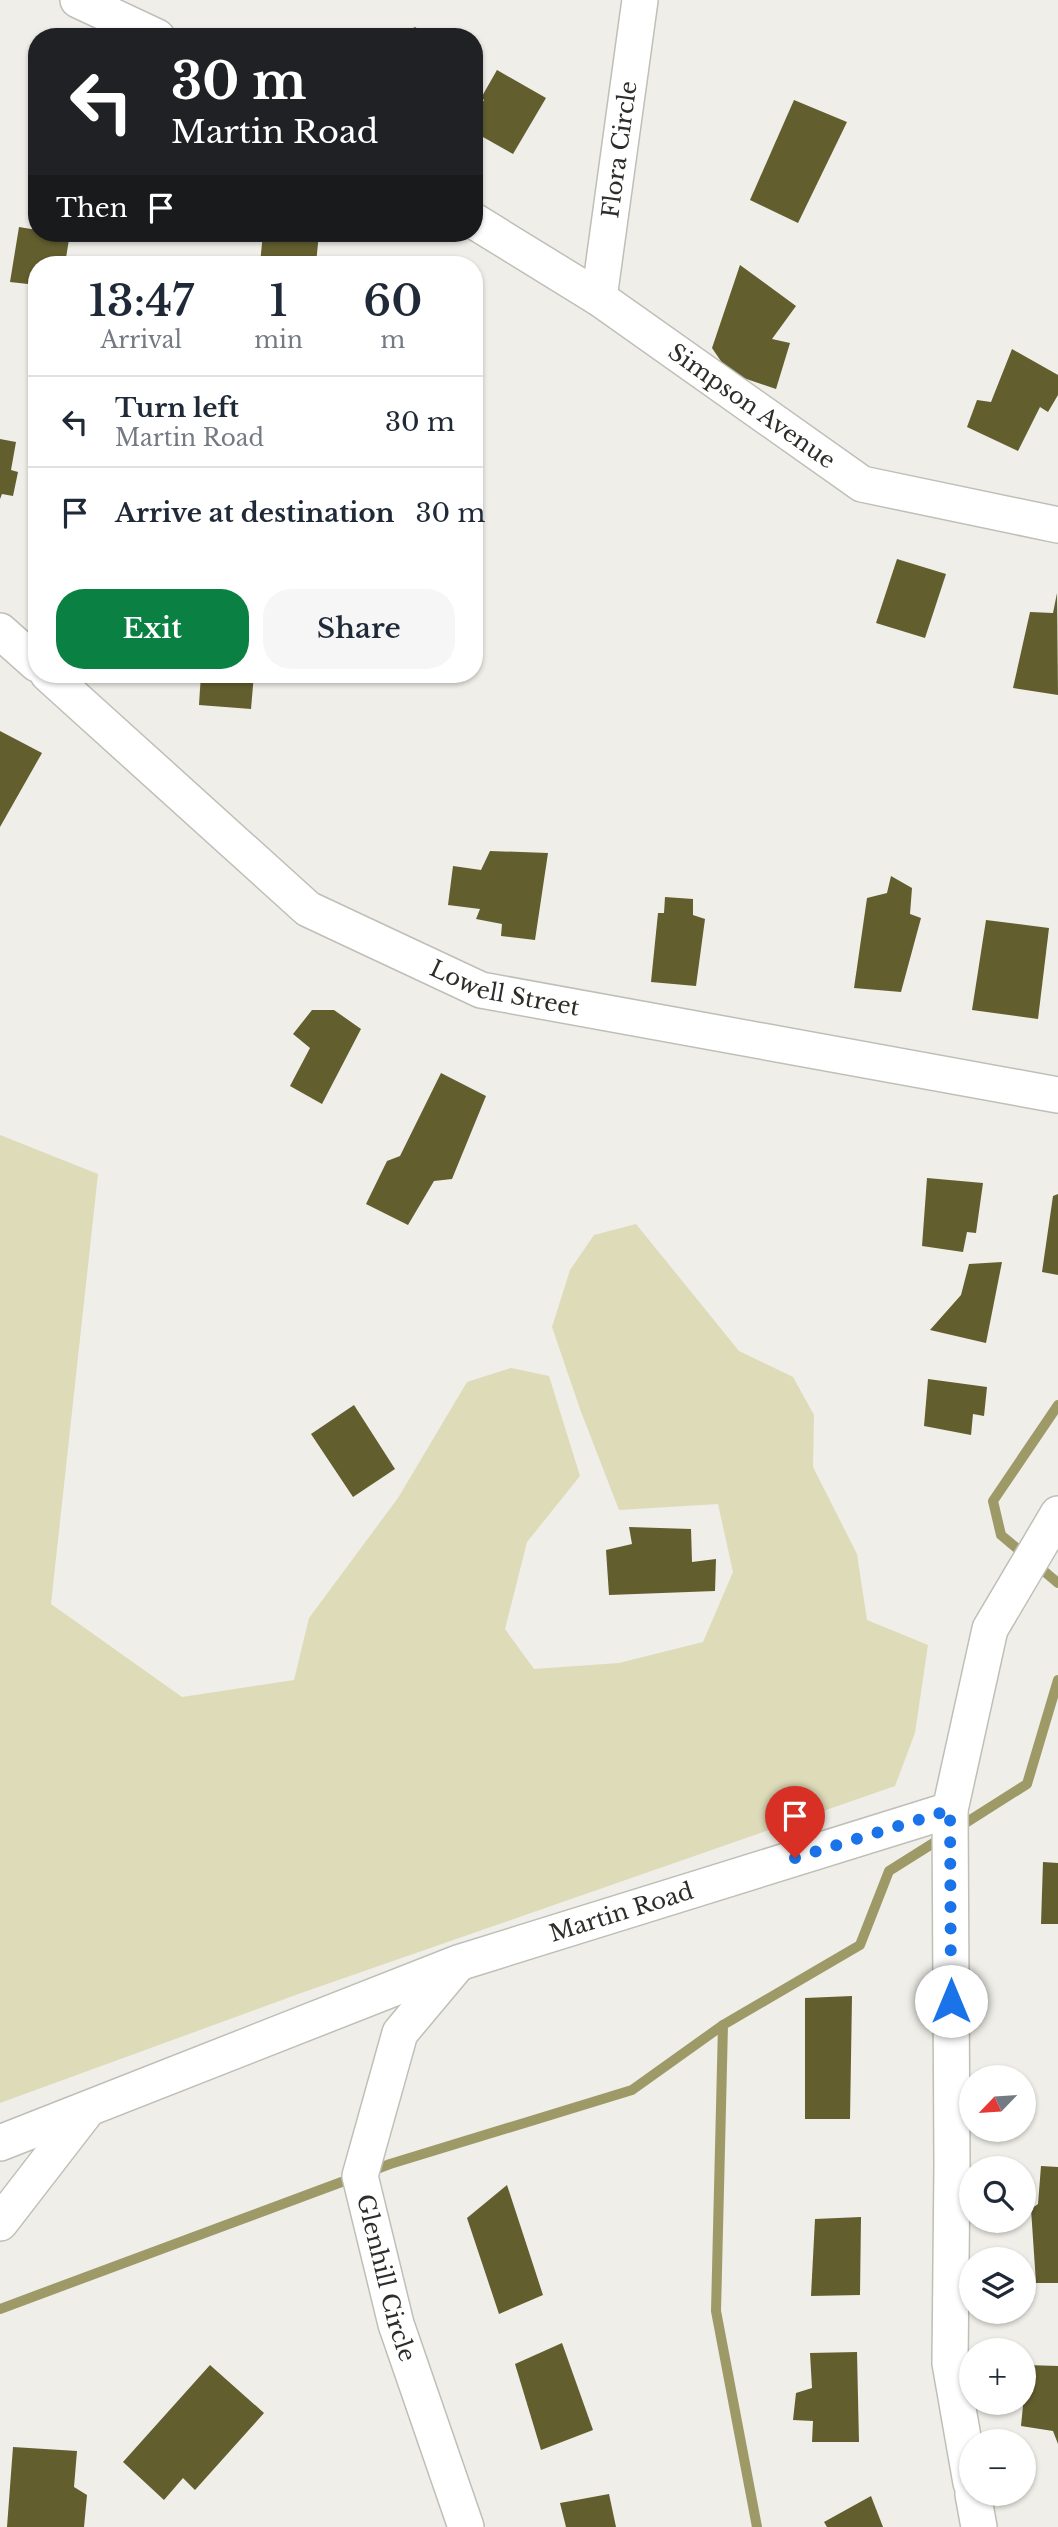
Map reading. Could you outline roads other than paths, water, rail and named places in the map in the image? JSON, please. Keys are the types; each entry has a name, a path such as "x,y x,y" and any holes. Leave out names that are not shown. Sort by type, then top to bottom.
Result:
{"street":[{"path":"78,0 138,28"},
{"name":"Flora Circle","path":"599,298 640,0"},
{"name":"Simpson Avenue","path":"483,227 599,298 862,484 1058,525"},
{"path":"0,631 28,656"},
{"name":"Lowell Street","path":"58,683 309,909 481,990 1058,1095"},
{"path":"962,2429 950,2363 950,1810 990,1629 1058,1514"},
{"name":"Martin Road","path":"0,2143 458,1963 950,1810"},
{"name":"Glenhill Circle","path":"458,1963 400,2034 360,2176 396,2324 467,2527"},
{"path":"0,2223 88,2109"},
{"path":"975,2506 979,2527"}],"waterway":[{"path":"1058,1405 993,1501 1001,1535 1058,1583"},
{"path":"956,1829 1027,1784 1058,1680"},
{"path":"0,2309 390,2164 632,2090 723,2025 860,1945 889,1871 943,1837"},
{"path":"723,2025 716,2311 757,2527"}]}
